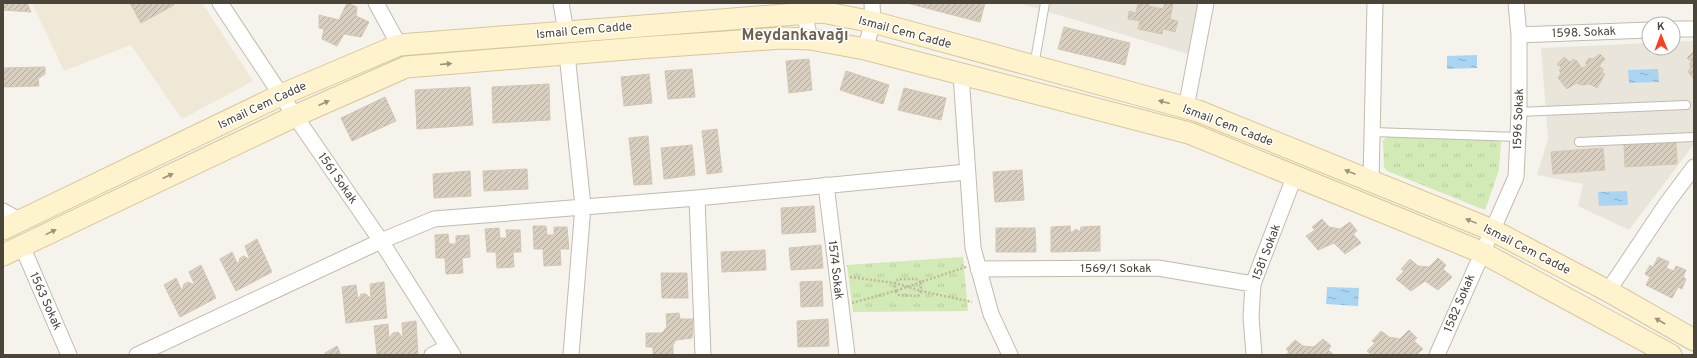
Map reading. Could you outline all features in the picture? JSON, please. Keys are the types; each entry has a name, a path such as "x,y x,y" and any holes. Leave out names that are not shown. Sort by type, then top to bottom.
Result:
{"main road":[{"name":"Ismail Cem Cadde","path":"12,225 281,95 399,45 566,32 804,8 822,12 873,13 1034,66 1186,108 1492,230 1608,291 1694,340"},
{"name":"Ismail Cem Cadde","path":"3,255 295,116 406,67 758,40 810,39 865,50 1189,133 1481,252 1671,355"}],"street":[{"name":"1561 Sokak","path":"220,3 381,241 450,351"},
{"path":"376,3 399,45"},
{"path":"561,3 566,32"},
{"path":"1186,108 1206,3"},
{"path":"1371,181 1375,3"},
{"name":"1596 Sokak","path":"1481,252 1516,177 1519,112 1519,35 1516,3"},
{"path":"804,8 810,39"},
{"path":"865,50 873,13"},
{"path":"1681,29 1694,29"},
{"name":"1598. Sokak","path":"1519,35 1641,30"},
{"path":"566,54 583,206 571,355"},
{"path":"960,74 973,248 972,268 1010,355"},
{"path":"1608,291 1667,203 1694,167"},
{"path":"137,355 381,241 434,219 697,198 967,172"},
{"name":"1581 Sokak","path":"1254,355 1251,317 1253,284 1295,175"},
{"name":"1574 Sokak","path":"826,185 847,355"},
{"path":"697,198 703,355"},
{"path":"3,212 12,225"},
{"name":"1563 Sokak","path":"22,246 69,355"},
{"name":"1582 Sokak","path":"1437,355 1481,252"},
{"name":"1569/1 Sokak","path":"972,268 1158,268 1253,284"},
{"path":"432,355 450,351"}],"lane":[{"path":"1034,66 1045,3"},
{"path":"1519,112 1686,105"},
{"path":"1373,132 1518,137"},
{"path":"1579,142 1694,137"}],"path":[{"path":"849,304 972,268"},
{"path":"846,276 895,283 921,292 972,302"},
{"path":"898,279 916,279 921,282 921,292 918,296 899,295 895,291 895,283 898,279"}],"shaded area":[{"path":"32,3 202,3 253,81 182,119 131,45 64,71"},
{"path":"1019,3 1198,3 1188,54"},
{"path":"1694,41 1694,144 1629,230 1578,206 1583,184 1537,175 1548,139 1541,48 1641,43 1641,56 1681,56 1681,42"}],"green space":[{"path":"1387,137 1497,139 1501,142 1499,170 1485,210 1387,171 1384,167 1383,140"},
{"path":"963,257 968,311 853,312 847,265"}],"water":[{"path":"1477,55 1477,68 1447,69 1447,56"},
{"path":"1658,69 1659,82 1629,83 1628,70"},
{"path":"1627,191 1628,205 1599,206 1598,192"},
{"path":"1327,287 1359,288 1358,306 1326,304"}],"building":[{"path":"3,3 27,3 31,12 3,10"},
{"path":"130,3 173,3 174,5 141,23"},
{"path":"347,3 357,7 356,16 369,22 361,37 344,34 337,46 322,39 324,29 319,28 319,15 339,20"},
{"path":"907,3 985,3 980,22"},
{"path":"1138,3 1149,3 1148,6 1163,9 1165,3 1173,3 1170,19 1178,21 1175,32 1163,29 1162,34 1138,29 1140,21 1128,19 1129,11 1136,13"},
{"path":"1064,27 1130,43 1125,65 1058,49"},
{"path":"1694,51 1694,79 1688,72 1691,67 1689,64 1692,62 1687,58"},
{"path":"1600,54 1605,59 1599,66 1604,70 1601,72 1605,74 1597,88 1590,84 1582,85 1576,83 1567,89 1558,78 1561,73 1559,70 1562,68 1557,64 1564,57 1570,62 1573,59 1577,61 1581,68 1586,67 1586,62 1589,58 1593,59"},
{"path":"809,59 812,90 789,93 786,61"},
{"path":"45,67 45,74 38,79 39,86 3,87 3,68"},
{"path":"692,69 695,97 668,99 665,71"},
{"path":"846,71 889,85 883,104 840,90"},
{"path":"649,74 652,103 624,106 621,77"},
{"path":"549,84 550,120 493,123 492,87"},
{"path":"470,87 473,125 417,129 415,90"},
{"path":"904,88 946,98 941,120 898,110"},
{"path":"385,97 396,121 352,141 341,118"},
{"path":"717,129 722,172 707,174 702,131"},
{"path":"648,136 652,184 634,185 629,138"},
{"path":"1676,142 1677,164 1625,167 1624,145"},
{"path":"692,145 695,175 664,179 661,148"},
{"path":"1603,148 1605,170 1553,174 1551,152"},
{"path":"527,169 528,189 484,191 483,171"},
{"path":"1022,170 1024,200 995,202 993,172"},
{"path":"470,171 471,196 434,198 433,174"},
{"path":"814,206 816,232 782,234 781,208"},
{"path":"1322,219 1329,227 1340,229 1350,222 1357,231 1353,234 1361,243 1345,254 1334,243 1318,250 1306,236 1315,230 1312,227"},
{"path":"533,226 546,226 547,235 554,235 554,227 567,227 569,249 560,249 561,265 544,266 543,249 534,249"},
{"path":"1070,226 1071,233 1076,229 1080,232 1081,227 1100,226 1100,251 1051,252 1051,227"},
{"path":"499,228 500,238 507,238 506,230 520,230 521,252 513,252 514,267 497,268 496,252 487,252 485,229"},
{"path":"996,228 1035,228 1036,252 996,252"},
{"path":"448,234 449,244 456,244 456,236 469,235 470,257 462,258 463,273 446,274 445,258 436,258 435,235"},
{"path":"257,239 272,272 236,291 220,259 232,252 238,265 240,258 244,256 250,260 245,246"},
{"path":"821,245 823,268 791,270 789,248"},
{"path":"765,250 766,270 722,272 721,252"},
{"path":"1658,257 1669,262 1666,268 1674,271 1676,266 1686,270 1683,277 1686,279 1682,289 1678,287 1672,298 1646,285 1650,277 1645,274 1650,265 1653,267"},
{"path":"1438,258 1446,265 1443,269 1452,277 1438,290 1425,281 1411,291 1396,279 1404,271 1401,269 1410,259 1418,266 1429,267"},
{"path":"201,265 216,298 180,317 164,285 176,278 182,291 184,284 188,282 195,285 189,272"},
{"path":"661,273 687,273 688,298 662,298"},
{"path":"822,281 823,306 801,307 800,282"},
{"path":"384,282 387,318 346,323 342,287 356,285 358,300 361,294 366,294 371,299 370,284"},
{"path":"679,313 680,319 693,319 692,338 676,340 673,345 673,355 653,355 653,347 646,347 646,333 662,333 667,327 666,314"},
{"path":"828,319 829,346 798,347 797,321"},
{"path":"416,321 418,355 377,355 374,326 388,324 389,338 393,333 398,332 403,338 402,323"},
{"path":"1409,330 1417,338 1414,341 1423,349 1416,355 1399,355 1396,353 1393,355 1372,355 1367,351 1375,343 1372,341 1381,331 1389,337 1400,339"},
{"path":"1323,339 1331,346 1328,350 1334,355 1286,355 1289,352 1286,349 1295,340 1303,346 1314,347"},
{"path":"337,346 341,355 325,355 325,353"}],"district":[{"name":"Meydankavağı","path":"795,34"}]}
